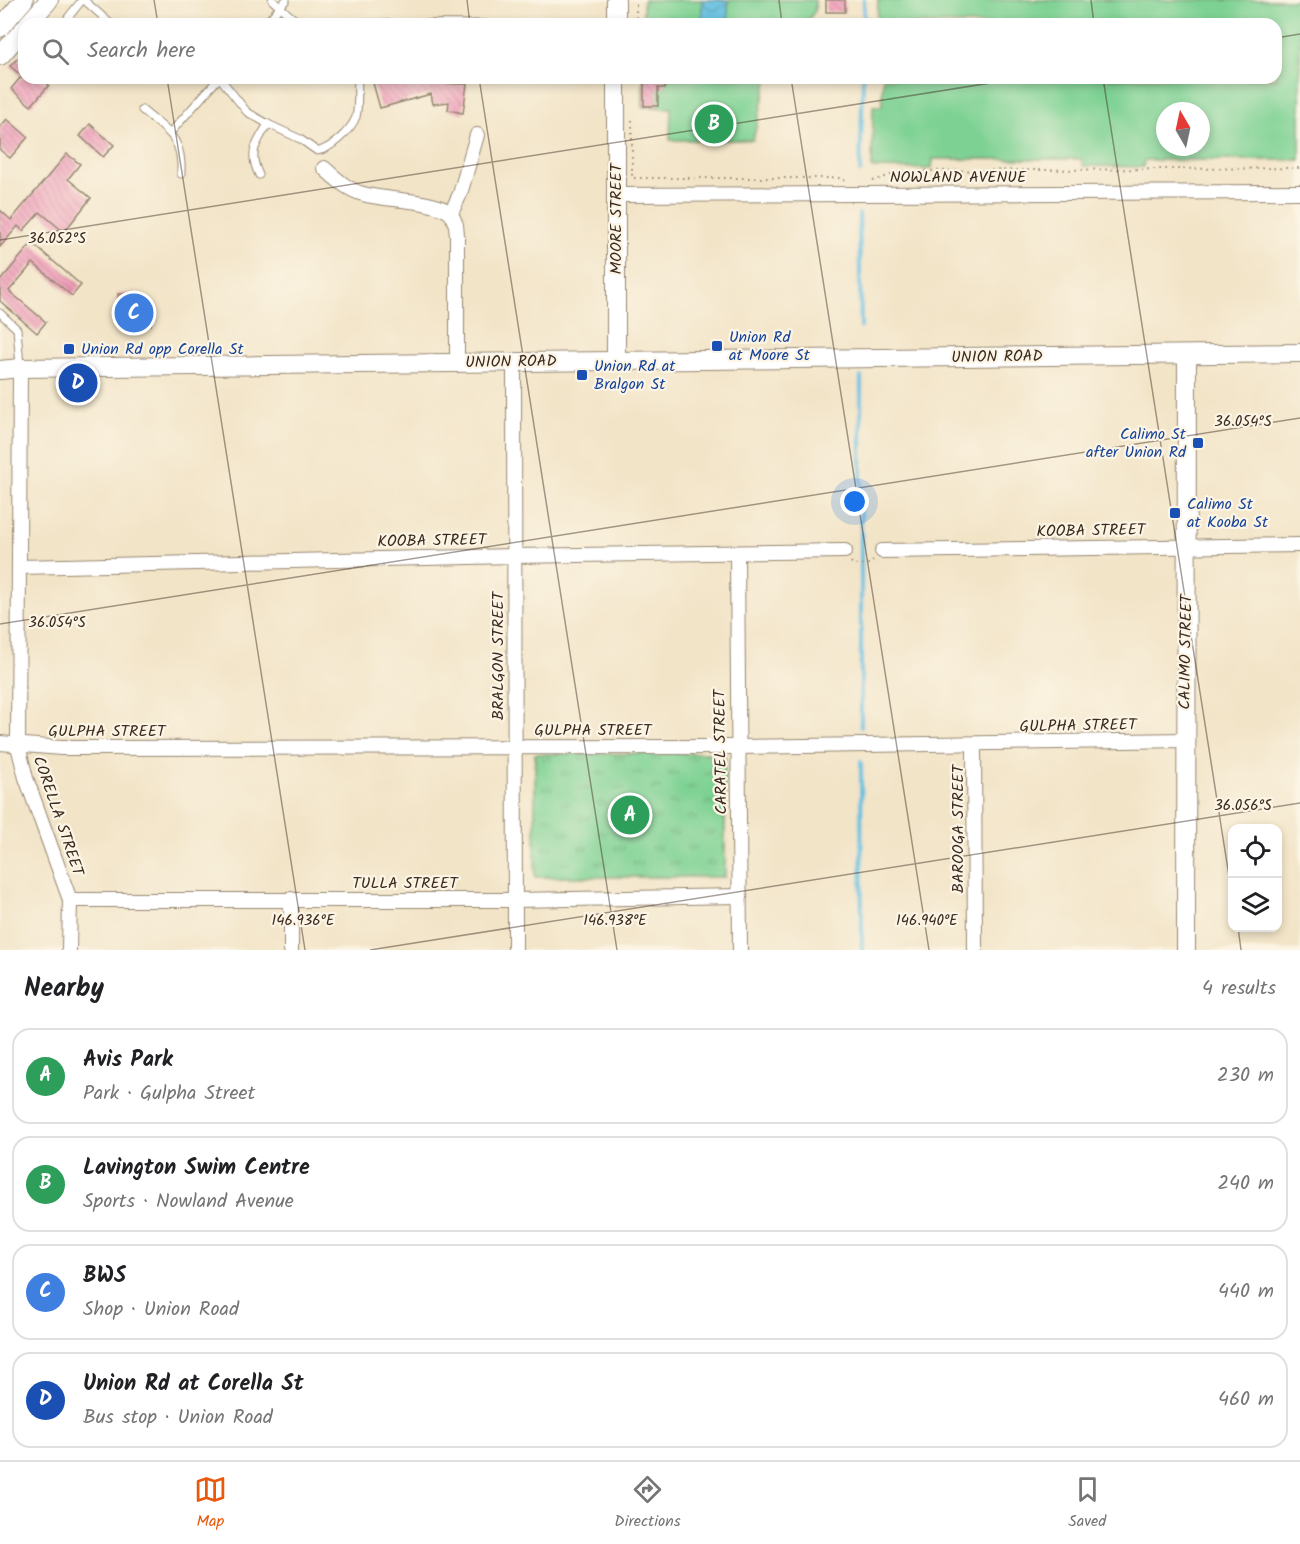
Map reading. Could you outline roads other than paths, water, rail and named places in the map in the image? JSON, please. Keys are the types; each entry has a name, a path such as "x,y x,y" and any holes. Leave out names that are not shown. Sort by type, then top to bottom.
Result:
{"main road":[{"path":"34,18 49,0"},
{"path":"616,0 616,18"},
{"path":"0,28 19,5"},
{"path":"0,56 18,36"},
{"name":"MOORE STREET","path":"616,84 616,360"},
{"name":"UNION ROAD","path":"7,368 1300,353"},
{"name":"CALIMO STREET","path":"1186,950 1187,355"}],"street":[{"path":"450,213 460,194 477,135"},
{"path":"324,168 349,188 362,194 433,206 450,213 456,225 457,236 458,363"},
{"name":"NOWLAND AVENUE","path":"617,195 1300,192"},
{"name":"BRALGON STREET","path":"514,362 515,950"},
{"name":"CORELLA STREET","path":"7,368 19,567 18,746 26,778 70,900 69,950"},
{"name":"KOOBA STREET","path":"882,551 1300,544"},
{"name":"KOOBA STREET","path":"19,567 845,551"},
{"name":"CARATEL STREET","path":"737,553 740,950"},
{"name":"GULPHA STREET","path":"0,743 60,748 737,747 1185,740"},
{"name":"BAROOGA STREET","path":"974,744 975,950"},
{"name":"TULLA STREET","path":"70,900 514,900 740,896"},
{"path":"291,900 291,950"}],"lane":[{"path":"68,18 83,0 104,18"},
{"path":"272,0 293,18"},
{"path":"270,18 286,0"},
{"path":"170,133 215,84"},
{"path":"225,84 247,112 300,139 316,151 333,146 355,120 358,84"},
{"path":"142,110 170,133 178,143 182,158 181,174"},
{"path":"259,175 252,157 268,124"},
{"path":"0,313 17,328 7,368"}],"water":[{"path":"702,0 728,0 728,18 702,18"}],"waterway":[{"path":"864,0 864,18"},
{"path":"860,172 863,84"},
{"path":"859,214 861,327"},
{"path":"861,377 861,727"},
{"path":"861,762 862,950"}],"place":[{"name":"Lavington Swim Centre","path":"714,124"},
{"name":"BWS","path":"134,313"},
{"name":"Union Rd at Moore St","path":"717,346"},
{"name":"Union Rd opp Corella St","path":"69,349"},
{"name":"Union Rd at Bralgon St","path":"582,375"},
{"name":"Union Rd at Corella St","path":"78,383"},
{"name":"Calimo St after Union Rd","path":"1198,443"},
{"name":"Calimo St at Kooba St","path":"1175,513"},
{"name":"Avis Park","path":"630,815"}]}
